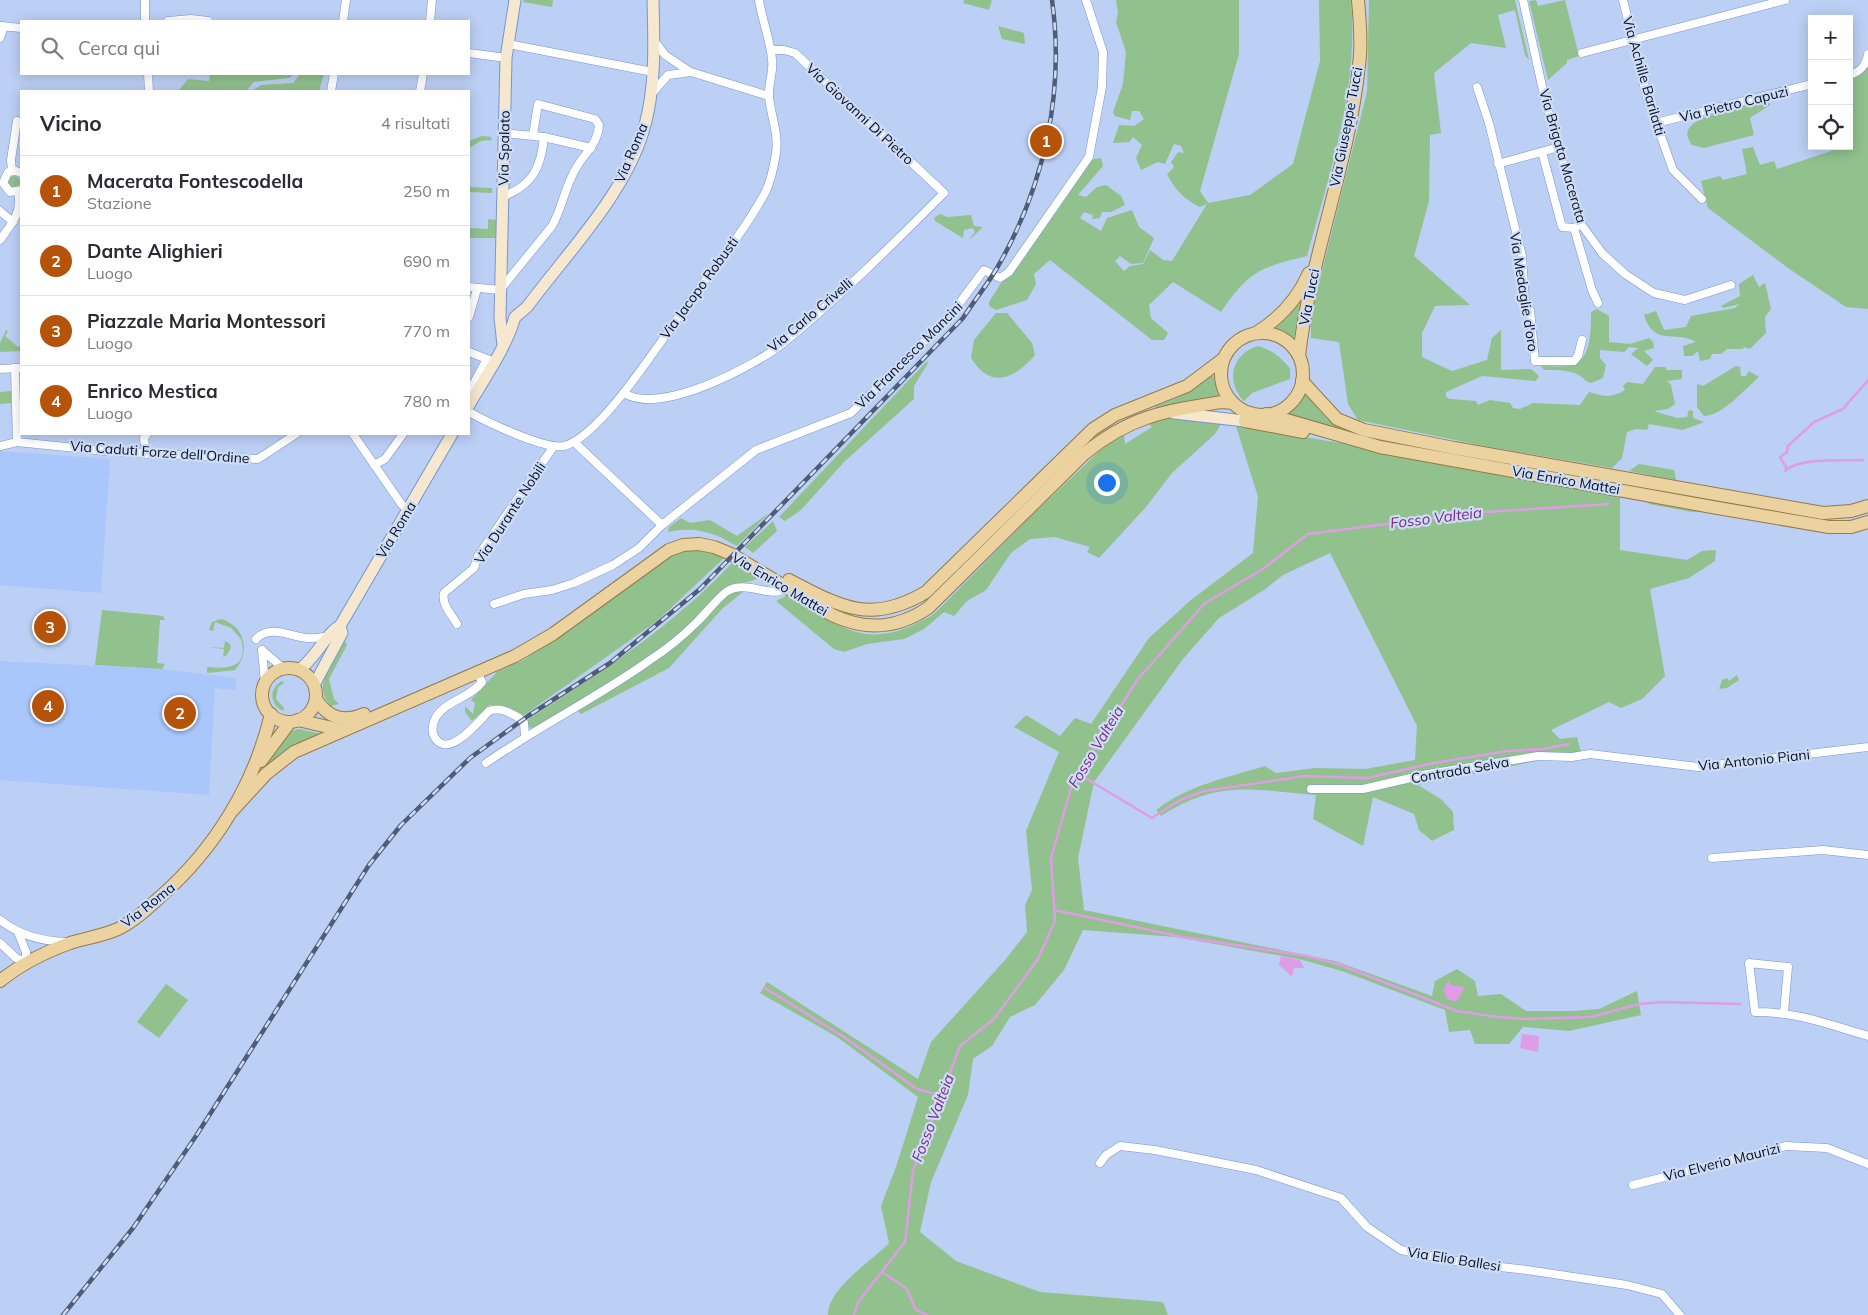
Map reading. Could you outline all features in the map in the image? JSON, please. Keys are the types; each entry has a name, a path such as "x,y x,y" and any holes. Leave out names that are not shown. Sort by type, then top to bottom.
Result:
{"main road":[{"name":"Via Spalato","path":"503,345 500,318 502,297 502,197 506,58 515,0"},
{"name":"Via Roma","path":"470,403 490,361 503,345 514,322 622,180 645,126 651,96 654,0"},
{"name":"Via Giuseppe Tucci","path":"1317,252 1346,146 1360,64 1358,0"},
{"name":"Via Tucci","path":"1256,333 1276,319 1292,301 1306,280 1317,252"},
{"name":"Via Tucci","path":"1301,362 1303,321 1317,252"},
{"name":"Via Spalato","path":"502,297 514,322"},
{"path":"502,297 514,307 527,307"},
{"path":"1165,412 1226,418 1248,417 1276,412 1289,405 1297,395 1302,381 1301,362 1293,346 1283,338 1268,333 1256,333 1239,339 1223,359 1222,383 1236,405 1248,417 1380,447"},
{"name":"Via Enrico Mattei","path":"316,699 327,713 340,718 350,718 489,662 548,631 617,582 664,545 682,538 706,539 717,543 849,607 873,612 904,604 926,592 1092,429 1115,415 1187,386 1223,359"},
{"name":"Via Enrico Mattei","path":"1302,381 1337,419 1364,430 1454,448 1823,513 1851,511 1868,506"},
{"name":"Via Enrico Mattei","path":"294,721 340,730 362,724 478,674 515,656 553,634 659,555 683,544 714,547 788,587 848,623 877,627 907,621 928,608 1084,454 1105,437 1144,417 1222,402 1236,405"},
{"name":"Via Enrico Mattei","path":"1266,414 1380,447 1807,524 1851,527 1868,522"},
{"name":"Via Roma","path":"299,670 314,658 334,628 340,626 451,435"},
{"name":"Via Roma","path":"314,685 342,633 340,626"},
{"path":"266,682 273,674 284,669 299,670 308,676 314,685 316,699"},
{"name":"Via Roma","path":"0,981 26,962 72,943 119,928 138,917 182,878 219,831 233,810 251,775 264,743 270,714 263,699 266,682"},
{"name":"Via Roma","path":"251,775 294,721 309,714 316,699"},
{"path":"270,714 279,720 294,721"},
{"path":"233,810 278,763 294,752 340,730"}],"street":[{"path":"145,0 145,20"},
{"path":"342,20 346,0"},
{"path":"430,20 433,0"},
{"name":"Via Jacopo Robusti","path":"554,446 564,446 574,442 601,419 624,393 714,270 765,192 772,172 777,140 769,96 773,62 759,0"},
{"name":"Via Francesco Mancini","path":"494,604 524,594 566,585 613,564 639,548 662,525 756,450 851,413 950,316 984,270 1000,278 1009,272 1089,157 1102,88 1103,52 1086,0"},
{"name":"Via Brigata Macerata","path":"1522,0 1578,226 1602,253 1625,274 1654,293 1685,300 1731,285"},
{"name":"Via Achille Barilatti","path":"1624,0 1632,38 1656,123 1673,170 1702,199"},
{"path":"1582,54 1632,38 1785,0"},
{"path":"0,38 2,26 20,28"},
{"path":"654,40 665,55 691,72 769,96"},
{"path":"508,44 653,72"},
{"name":"Via Giovanni Di Pietro","path":"771,50 784,50 795,54 944,193"},
{"path":"470,53 506,58"},
{"path":"1853,74 1857,73 1866,63 1868,54"},
{"path":"651,96 657,85 668,75 691,72"},
{"path":"148,75 149,90"},
{"path":"331,90 334,75"},
{"path":"420,90 423,75"},
{"name":"Via Pietro Capuzi","path":"1656,123 1808,85"},
{"name":"Via Medaglie d'oro","path":"1477,87 1489,123 1522,256 1525,302 1530,310 1535,361 1574,361 1578,356 1582,340"},
{"path":"470,310 473,288 502,297 552,226 559,215 577,167 591,148 599,132 599,125 595,119 538,104 533,135"},
{"path":"17,121 12,170 5,175 3,183 10,192 20,191"},
{"path":"504,133 533,135 591,148"},
{"path":"502,197 532,178 543,151 544,137"},
{"path":"1498,164 1559,147"},
{"path":"1542,152 1562,227 1578,226 1592,290 1598,303"},
{"path":"12,170 20,174"},
{"name":"Via Carlo Crivelli","path":"624,393 631,397 648,400 696,390 780,345 944,193"},
{"path":"0,240 13,222 20,205"},
{"path":"0,211 13,222"},
{"path":"470,352 490,361 470,391"},
{"path":"0,368 18,368 17,442"},
{"path":"470,412 504,429 554,446"},
{"path":"146,435 144,438 146,454"},
{"name":"Via Caduti Forze dell'Ordine","path":"0,446 17,442 146,454 258,459 294,435"},
{"path":"354,435 402,505 408,509"},
{"path":"374,465 385,459 402,435"},
{"path":"574,442 662,525"},
{"name":"Via Durante Nobili","path":"457,624 442,598 444,593 474,568 478,556 554,446"},
{"path":"486,763 525,736 649,661 685,634 726,593 747,586 776,592 788,587"},
{"path":"256,639 265,632 292,634 302,638 330,636"},
{"path":"266,682 262,650 284,669"},
{"path":"478,674 482,682 475,691 446,707 436,716 432,726 433,734 445,744 458,742 489,712 494,710 506,711 522,720 525,736"},
{"name":"Via Antonio Piani","path":"1610,756 1698,767 1868,747"},
{"name":"Contrada Selva","path":"1310,789 1362,789 1428,774 1538,756 1572,758 1590,754 1610,756"},
{"path":"1712,858 1823,850 1868,855"},
{"path":"0,920 18,932 52,941 72,943"},
{"path":"0,943 16,958 26,962 26,952 18,932"},
{"path":"1784,1012 1788,967 1749,963 1755,1012 1784,1012 1868,1036"},
{"name":"Via Elio Ballesi","path":"1100,1163 1106,1155 1120,1146 1155,1150 1256,1170 1341,1198 1367,1227 1401,1250 1465,1263 1627,1285 1662,1294 1680,1315"},
{"name":"Via Elverio Maurizi","path":"1633,1185 1786,1146 1827,1148 1844,1152 1868,1164"}],"shaded area":[{"path":"0,451 110,459 101,593 0,585"},
{"path":"0,661 161,669 236,678 236,690 215,688 209,795 0,780"},
{"path":"1281,956 1300,960 1304,968 1294,968 1292,977 1279,965"},
{"path":"1449,980 1451,985 1465,987 1456,1002 1447,999 1443,990"},
{"path":"1522,1034 1539,1036 1538,1052 1520,1048"}],"green space":[{"path":"524,0 553,0 552,7 523,2"},
{"path":"964,0 992,0 989,10 963,3"},
{"path":"1116,0 1239,0 1239,54 1200,191 1208,203 1250,195 1293,164 1320,61 1319,0 1351,0 1351,65 1347,98 1341,130 1307,256 1277,264 1257,273 1240,287 1221,312 1173,282 1149,305 1151,318 1168,333 1164,340 1152,340 1050,260 1034,274 1036,284 1027,300 996,310 989,306 989,302 1003,280 1021,261 1034,239 1047,224 1044,221 1088,160 1101,158 1103,166 1078,195 1086,197 1097,187 1106,185 1121,196 1125,205 1111,212 1102,212 1100,218 1092,219 1093,215 1084,212 1080,218 1101,231 1107,218 1132,210 1139,227 1154,238 1143,263 1131,264 1120,256 1115,261 1124,271 1130,266 1143,264 1150,250 1163,260 1172,261 1207,204 1200,207 1190,201 1177,189 1167,174 1174,167 1171,162 1178,152 1184,153 1181,146 1174,144 1165,164 1158,162 1141,170 1136,158 1142,145 1133,137 1129,142 1113,143 1119,125 1134,126 1144,119 1139,111 1132,111 1130,120 1115,116 1113,112 1123,84 1126,52 1116,22 1118,13"},
{"path":"1369,0 1515,0 1529,60 1525,55 1515,10 1498,15 1506,48 1471,43 1434,73 1441,133 1430,135 1429,201 1414,256 1470,305 1435,306 1422,333 1422,357 1452,371 1487,360 1492,338 1501,330 1501,370 1531,369 1539,376 1536,381 1482,376 1446,392 1446,397 1476,401 1478,405 1490,400 1510,403 1513,408 1520,409 1533,403 1580,405 1589,392 1604,396 1616,394 1625,390 1623,386 1627,382 1643,384 1655,367 1665,367 1667,370 1682,370 1682,379 1667,381 1671,385 1675,404 1668,409 1654,411 1677,418 1687,417 1689,410 1693,411 1693,418 1704,422 1683,430 1649,424 1647,430 1636,429 1627,432 1622,458 1612,468 1484,446 1358,420 1348,404 1339,342 1311,338 1311,315 1367,92"},
{"path":"1536,0 1538,6 1565,0 1579,56 1567,60 1567,63 1548,80 1529,1"},
{"path":"998,26 1024,33 1025,44 1002,39"},
{"path":"1868,68 1868,309 1846,307 1788,268 1708,208 1701,181 1720,176 1723,180 1747,174 1742,149 1753,147 1760,165 1774,161 1777,169 1834,150 1853,150 1853,74"},
{"path":"210,75 293,75 289,78 254,82 247,90 179,90 188,79 209,81"},
{"path":"299,75 324,75 319,90 254,90 261,85 293,83"},
{"path":"1769,101 1770,105 1750,118 1754,135 1704,148 1692,145 1689,140 1688,129 1704,118 1727,110"},
{"path":"482,136 491,137 492,140 481,141 470,147 470,141"},
{"path":"12,176 16,176 20,182 16,188 12,188 8,184 8,180"},
{"path":"470,187 492,188 492,193 470,192"},
{"path":"940,214 947,217 971,215 974,226 983,227 968,241 975,232 973,228 964,230 963,238 935,221 934,218"},
{"path":"488,219 496,220 496,238 470,238 470,228 488,229"},
{"path":"1753,275 1759,287 1765,283 1771,309 1765,317 1766,333 1750,349 1744,347 1743,349 1727,349 1721,354 1712,354 1710,359 1700,361 1698,351 1692,356 1684,356 1683,346 1696,342 1681,337 1659,334 1648,325 1644,315 1656,311 1664,330 1686,327 1691,316 1735,308 1739,304 1723,308 1721,306 1740,296 1739,284"},
{"path":"1304,294 1294,339 1281,330 1273,328"},
{"path":"1597,309 1609,316 1609,342 1630,344 1649,338 1653,342 1654,348 1644,351 1653,360 1647,366 1631,354 1638,348 1629,347 1624,352 1600,350 1600,358 1606,365 1603,378 1591,383 1572,372 1544,370 1541,366 1569,366 1577,363 1582,358 1589,344 1591,312"},
{"path":"996,313 1007,313 1032,343 1035,355 1019,370 1003,378 986,374 971,358 974,340"},
{"path":"6,330 8,331 5,336 18,347 20,346 20,351 0,352 0,343"},
{"path":"1258,346 1272,352 1290,368 1290,379 1252,393 1244,401 1235,385 1234,369 1242,355"},
{"path":"927,361 928,363 914,386 914,399 844,462 801,510 785,521 779,517"},
{"path":"1736,366 1740,367 1741,376 1746,376 1749,371 1759,377 1718,412 1704,416 1697,407 1697,384 1703,386"},
{"path":"1213,375 1219,397 1155,409 1155,407 1179,397"},
{"path":"11,391 11,403 0,404 0,392"},
{"path":"1305,394 1327,419 1354,433 1287,414"},
{"path":"1168,416 1196,418 1221,424 1215,434 1172,473 1146,507 1099,558 1087,552 1090,547 1055,537 1030,539 1011,553 986,590 967,601 954,616 944,612 924,629 904,639 867,644 844,652 834,649 776,601 790,594 826,618 843,627 859,632 875,634 893,632 912,626 934,614 1031,516 1111,440 1124,434 1125,444 1152,427 1146,422"},
{"path":"1236,426 1383,450 1620,494 1620,550 1687,560 1702,551 1716,550 1715,561 1689,578 1650,589 1665,676 1642,699 1621,708 1609,702 1551,730 1560,739 1577,737 1581,752 1418,785 1442,800 1453,812 1454,830 1432,841 1419,830 1414,814 1373,797 1363,846 1313,819 1316,795 1236,790 1201,796 1161,816 1156,810 1168,801 1195,788 1265,766 1276,773 1315,768 1365,769 1415,760 1417,726 1330,553 1283,575 1264,590 1219,618 1183,659 1094,782 1078,858 1084,910 1335,961 1432,996 1435,981 1457,969 1475,981 1478,996 1501,994 1526,1011 1599,1009 1637,991 1641,1015 1569,1031 1523,1027 1509,1044 1475,1044 1470,1030 1449,1032 1445,1010 1342,971 1299,959 1176,937 1083,930 1064,970 1035,1005 1010,1017 992,1046 973,1059 968,1095 931,1182 920,1232 956,1261 1040,1292 1163,1302 1168,1315 828,1315 835,1295 843,1285 889,1243 881,1206 896,1167 918,1097 837,1037 760,993 767,982 918,1079 931,1042 1005,960 1027,932 1025,905 1032,890 1026,831 1059,752 1014,727 1026,715 1060,736 1075,718 1091,724 1149,638 1191,600 1253,553 1258,497"},
{"path":"1639,464 1674,470 1676,480 1629,471"},
{"path":"1648,500 1699,509 1699,512 1649,504"},
{"path":"769,513 737,546 720,537 695,530 668,532 669,527 681,518 690,523 710,520 737,536"},
{"path":"773,521 777,531 753,553 745,547"},
{"path":"686,548 712,551 724,558 657,621 523,716 510,708 489,705 472,721 465,712 465,706 473,714 475,703 471,700 498,671 524,660 672,552"},
{"path":"733,562 761,577 735,585 682,633 647,659 573,705 530,728 526,721 634,648 685,608"},
{"path":"745,590 722,609 669,668 581,714 576,709 656,659 732,592"},
{"path":"102,610 163,616 165,620 160,620 157,663 165,664 162,669 95,665"},
{"path":"221,619 236,627 240,633 243,640 243,655 240,663 235,670 207,673 207,667 230,667 240,661 242,656 241,639 231,628 215,622 213,631 209,630 212,622"},
{"path":"225,641 230,644 231,648 226,656 223,657 224,649 207,647 224,648"},
{"path":"345,641 347,645 329,679 334,699 339,704 331,706 325,698 323,681 330,665"},
{"path":"1737,675 1739,680 1727,688 1719,689 1722,680 1727,678 1729,681"},
{"path":"282,681 284,683 278,687 276,699 284,708 283,711 275,704 272,696 275,688"},
{"path":"299,729 322,734 269,766 266,764 285,733"},
{"path":"166,984 188,1000 159,1038 137,1022"}],"waterway":[{"path":"1787,469 1780,457 1787,452 1788,446 1814,422 1843,409 1868,380"},
{"path":"1785,471 1791,467 1810,462 1863,460"},
{"name":"Fosso Valteia","path":"854,1315 858,1302 905,1242 913,1171 960,1046 994,1019 1038,959 1055,921 1051,858 1073,781 1138,679 1205,603 1263,569 1308,534 1472,513 1609,504"},
{"path":"1077,773 1152,818 1180,800 1204,791 1305,776 1367,778 1434,763 1507,751 1543,749 1569,744"},
{"path":"1054,910 1183,937 1307,956 1338,964 1457,1011 1497,1017 1525,1019 1591,1017 1639,1004 1662,1002 1740,1004"},
{"path":"765,988 844,1037 917,1089 940,1095"},
{"path":"882,1272 906,1288 916,1310 927,1315"}],"railway":[{"path":"63,1315 133,1228 196,1136 369,865 401,825 470,758 528,716 610,663 700,589 963,318 997,268 1013,237 1027,205 1038,172 1047,138 1056,70 1052,0"}],"place":[{"name":"Macerata Fontescodella","path":"1046,141"},
{"name":"Piazzale Maria Montessori","path":"50,627"},
{"name":"Enrico Mestica","path":"48,706"},
{"name":"Dante Alighieri","path":"180,713"}]}
